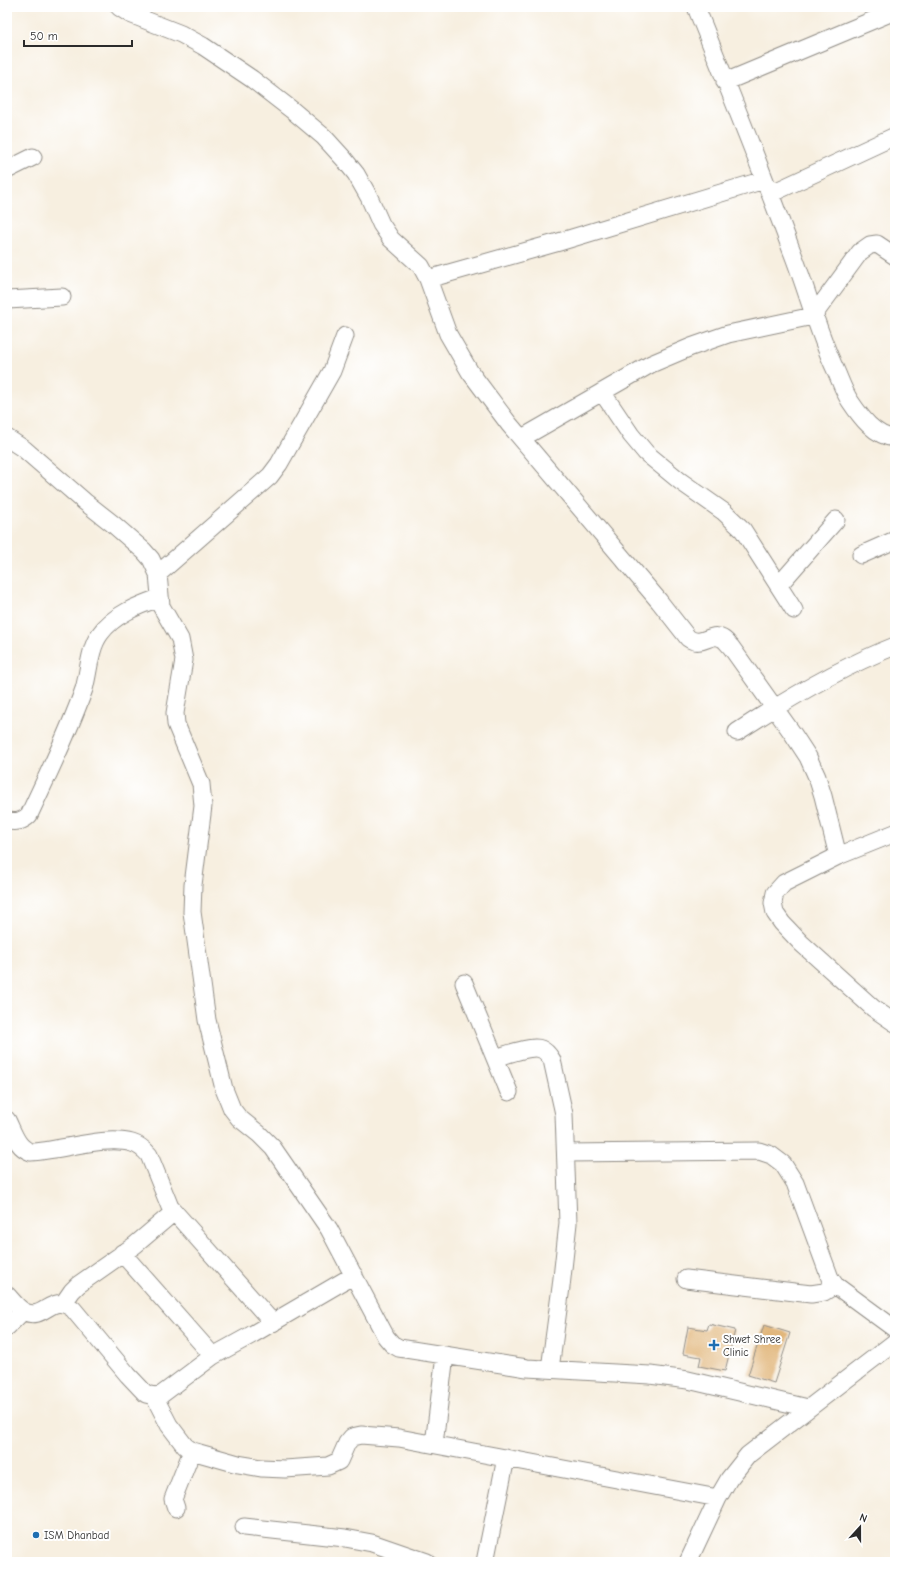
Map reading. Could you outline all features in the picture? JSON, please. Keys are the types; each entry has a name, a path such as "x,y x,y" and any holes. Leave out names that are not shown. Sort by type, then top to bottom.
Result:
{"street":[{"path":"119,7 130,14 181,34 203,46 252,79 324,137 356,174 369,197 381,224 391,239 421,266 428,279 448,334 470,372 522,438 659,601 688,638 698,642 714,637 722,638 731,647 804,752 817,777 838,856"},
{"path":"696,7 792,250 813,316 849,400 866,421 878,432 891,438 895,438"},
{"path":"725,82 895,11"},
{"path":"428,279 559,242 767,187 895,136"},
{"path":"7,170 33,157"},
{"path":"522,438 651,364 691,347 728,334 813,316 860,252 870,245 877,244 895,256"},
{"path":"7,300 62,297"},
{"path":"158,574 270,476 279,464 332,371 345,336"},
{"path":"602,392 631,435 646,453 680,481 734,520 743,530 794,610"},
{"path":"7,438 24,449 144,551 151,559 158,574 159,598 161,606 180,639 184,660 175,713 176,724 201,784 203,806 193,885 192,912 207,1020 224,1089 232,1109 239,1118 259,1134 277,1154 329,1229 386,1338 399,1348 527,1368 658,1376 688,1380 808,1408"},
{"path":"779,585 836,520"},
{"path":"861,555 895,540"},
{"path":"7,820 14,822 24,820 29,815 84,689 95,645 100,634 132,608 159,598"},
{"path":"737,732 773,708 835,673 895,646"},
{"path":"895,832 838,856 784,883 775,893 773,903 775,913 782,923 801,943 873,1008 895,1023"},
{"path":"464,984 509,1092"},
{"path":"495,1058 534,1048 547,1052 552,1060 564,1114 568,1223 550,1369"},
{"path":"7,1120 16,1140 24,1150 31,1152 111,1140 132,1143 144,1149 149,1155 170,1207 273,1323"},
{"path":"566,1152 759,1152 771,1155 783,1164 794,1183 830,1278 835,1285 895,1329"},
{"path":"63,1304 78,1285 135,1245 174,1212"},
{"path":"122,1253 213,1356"},
{"path":"7,1295 23,1312 32,1314 37,1314 56,1303 63,1304 73,1309 132,1380 146,1394 154,1396 161,1395 213,1356 273,1323 354,1275"},
{"path":"686,1279 811,1294 824,1292 835,1285"},
{"path":"7,1327 23,1312"},
{"path":"688,1562 718,1498 729,1479 748,1455 895,1342"},
{"path":"434,1444 445,1355"},
{"path":"154,1396 176,1437 185,1446 192,1451 238,1464 261,1468 285,1469 328,1466 339,1461 347,1443 352,1437 361,1434 434,1444 718,1498"},
{"path":"176,1508 173,1499 192,1451"},
{"path":"485,1562 506,1458"},
{"path":"244,1527 345,1538 372,1543 389,1555 428,1562"}],"building":[{"path":"709,1324 735,1330 725,1371 699,1366 701,1357 683,1354 688,1327 707,1330"},
{"path":"764,1325 790,1333 774,1383 748,1375"}],"place":[{"name":"Shwet Shree Clinic","path":"714,1345"},
{"name":"ISM Dhanbad","path":"36,1535"}]}
